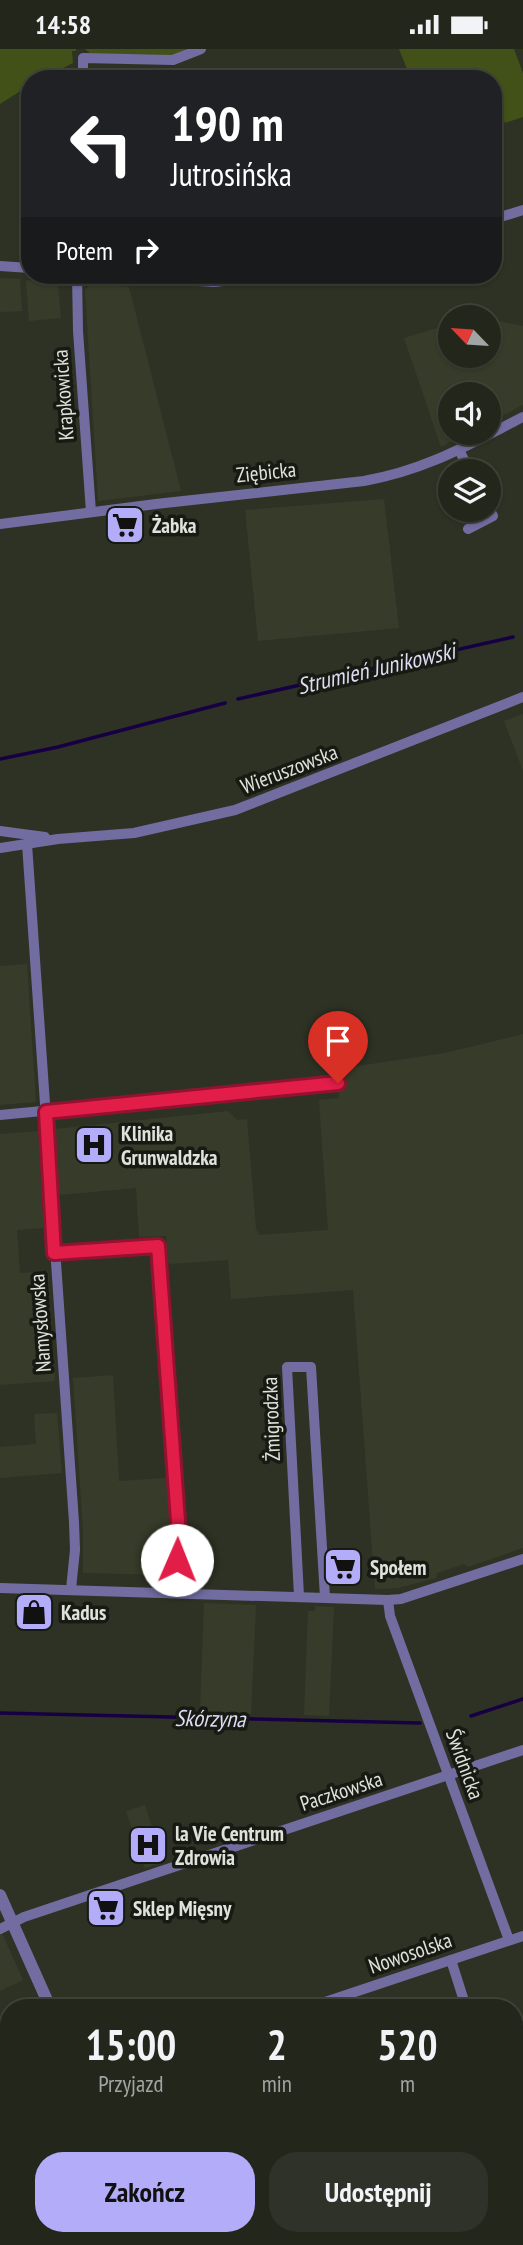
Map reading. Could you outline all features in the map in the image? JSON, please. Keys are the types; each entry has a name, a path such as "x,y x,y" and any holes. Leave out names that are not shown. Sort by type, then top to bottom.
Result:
{"street":[{"path":"83,70 83,58 173,60 201,49"},
{"path":"502,217 523,210"},
{"path":"0,266 21,267"},
{"name":"Krapkowicka","path":"77,284 91,512"},
{"name":"Ziębicka","path":"0,524 364,481 414,469 460,450 523,417"},
{"path":"460,450 464,459"},
{"path":"468,529 481,522"},
{"name":"Wieruszowska","path":"0,848 153,829 251,805 523,697"},
{"name":"Wieruszowska","path":"0,831 58,839"},
{"name":"Namysłowska","path":"27,844 74,1522 75,1550 71,1589"},
{"path":"0,1115 338,1083"},
{"path":"54,1253 158,1246 178,1521 177,1592"},
{"name":"Żmigrodzka","path":"299,1596 287,1367 311,1367 324,1597"},
{"path":"0,1588 388,1600 401,1599 523,1559"},
{"name":"Świdnicka","path":"388,1600 390,1616 509,1940"},
{"name":"Paczkowska","path":"0,1929 12,1921 523,1750"},
{"path":"0,1895 46,1999"},
{"name":"Nowosolska","path":"334,1999 523,1936"},
{"path":"451,1960 463,1999"}],"shaded area":[{"path":"0,278 20,279 22,311 0,312"},
{"path":"26,284 56,284 61,318 29,321"},
{"path":"91,284 129,287 181,491 98,501 85,290"},
{"path":"501,322 523,326 523,405 501,416 501,382 438,382 438,438 404,338 438,328 438,368 501,368"},
{"path":"384,499 399,628 258,641 245,510"},
{"path":"523,714 523,771 504,721"},
{"path":"27,964 36,1102 0,1105 0,966"},
{"path":"523,1034 523,1548 468,1567 464,1564 437,1573 436,1578 398,1588 375,1589 353,1290 231,1299 228,1260 168,1264 166,1236 139,1237 136,1188 59,1195 55,1129 228,1111 237,1120 247,1119 256,1229 259,1235 328,1230 319,1100 339,1098 337,1069 445,1053"},
{"path":"38,1131 44,1228 17,1230 20,1273 48,1271 55,1381 0,1385 0,1134"},
{"path":"113,1375 119,1481 167,1478 170,1521 169,1575 83,1573 83,1531 73,1378"},
{"path":"57,1413 62,1473 0,1478 0,1447 36,1444 34,1414"},
{"path":"204,1603 256,1605 251,1714 200,1712"},
{"path":"315,1606 334,1607 329,1716 304,1715 308,1611 315,1611"},
{"name":"la Vie Centrum Zdrowia","path":"145,1805 163,1862 145,1868 126,1811"},
{"path":"2,1933 23,1980 0,1991 0,1934"}],"green space":[{"path":"0,49 76,49 72,51 73,63 59,70 21,70 21,91 0,104"},
{"path":"85,49 187,49 174,55 91,54"},
{"path":"399,49 514,49 523,73 523,117 505,123 502,116 502,70 407,70"}],"waterway":[{"name":"Strumień Junikowski","path":"238,699 513,637"},
{"name":"Strumień Junikowski","path":"0,759 58,747 225,703"},
{"name":"Skórzyna","path":"471,1716 523,1699"},
{"name":"Skórzyna","path":"0,1713 420,1723"}],"place":[{"name":"Żabka","path":"125,525"},
{"name":"Klinika Grunwaldzka","path":"94,1145"},
{"name":"Społem","path":"343,1567"},
{"name":"Kadus","path":"34,1612"},
{"name":"la Vie Centrum Zdrowia","path":"148,1845"},
{"name":"Sklep Mięsny","path":"106,1908"}],"route":[{"path":"177,1560 178,1521 158,1246 54,1253 46,1112 338,1083"}]}
